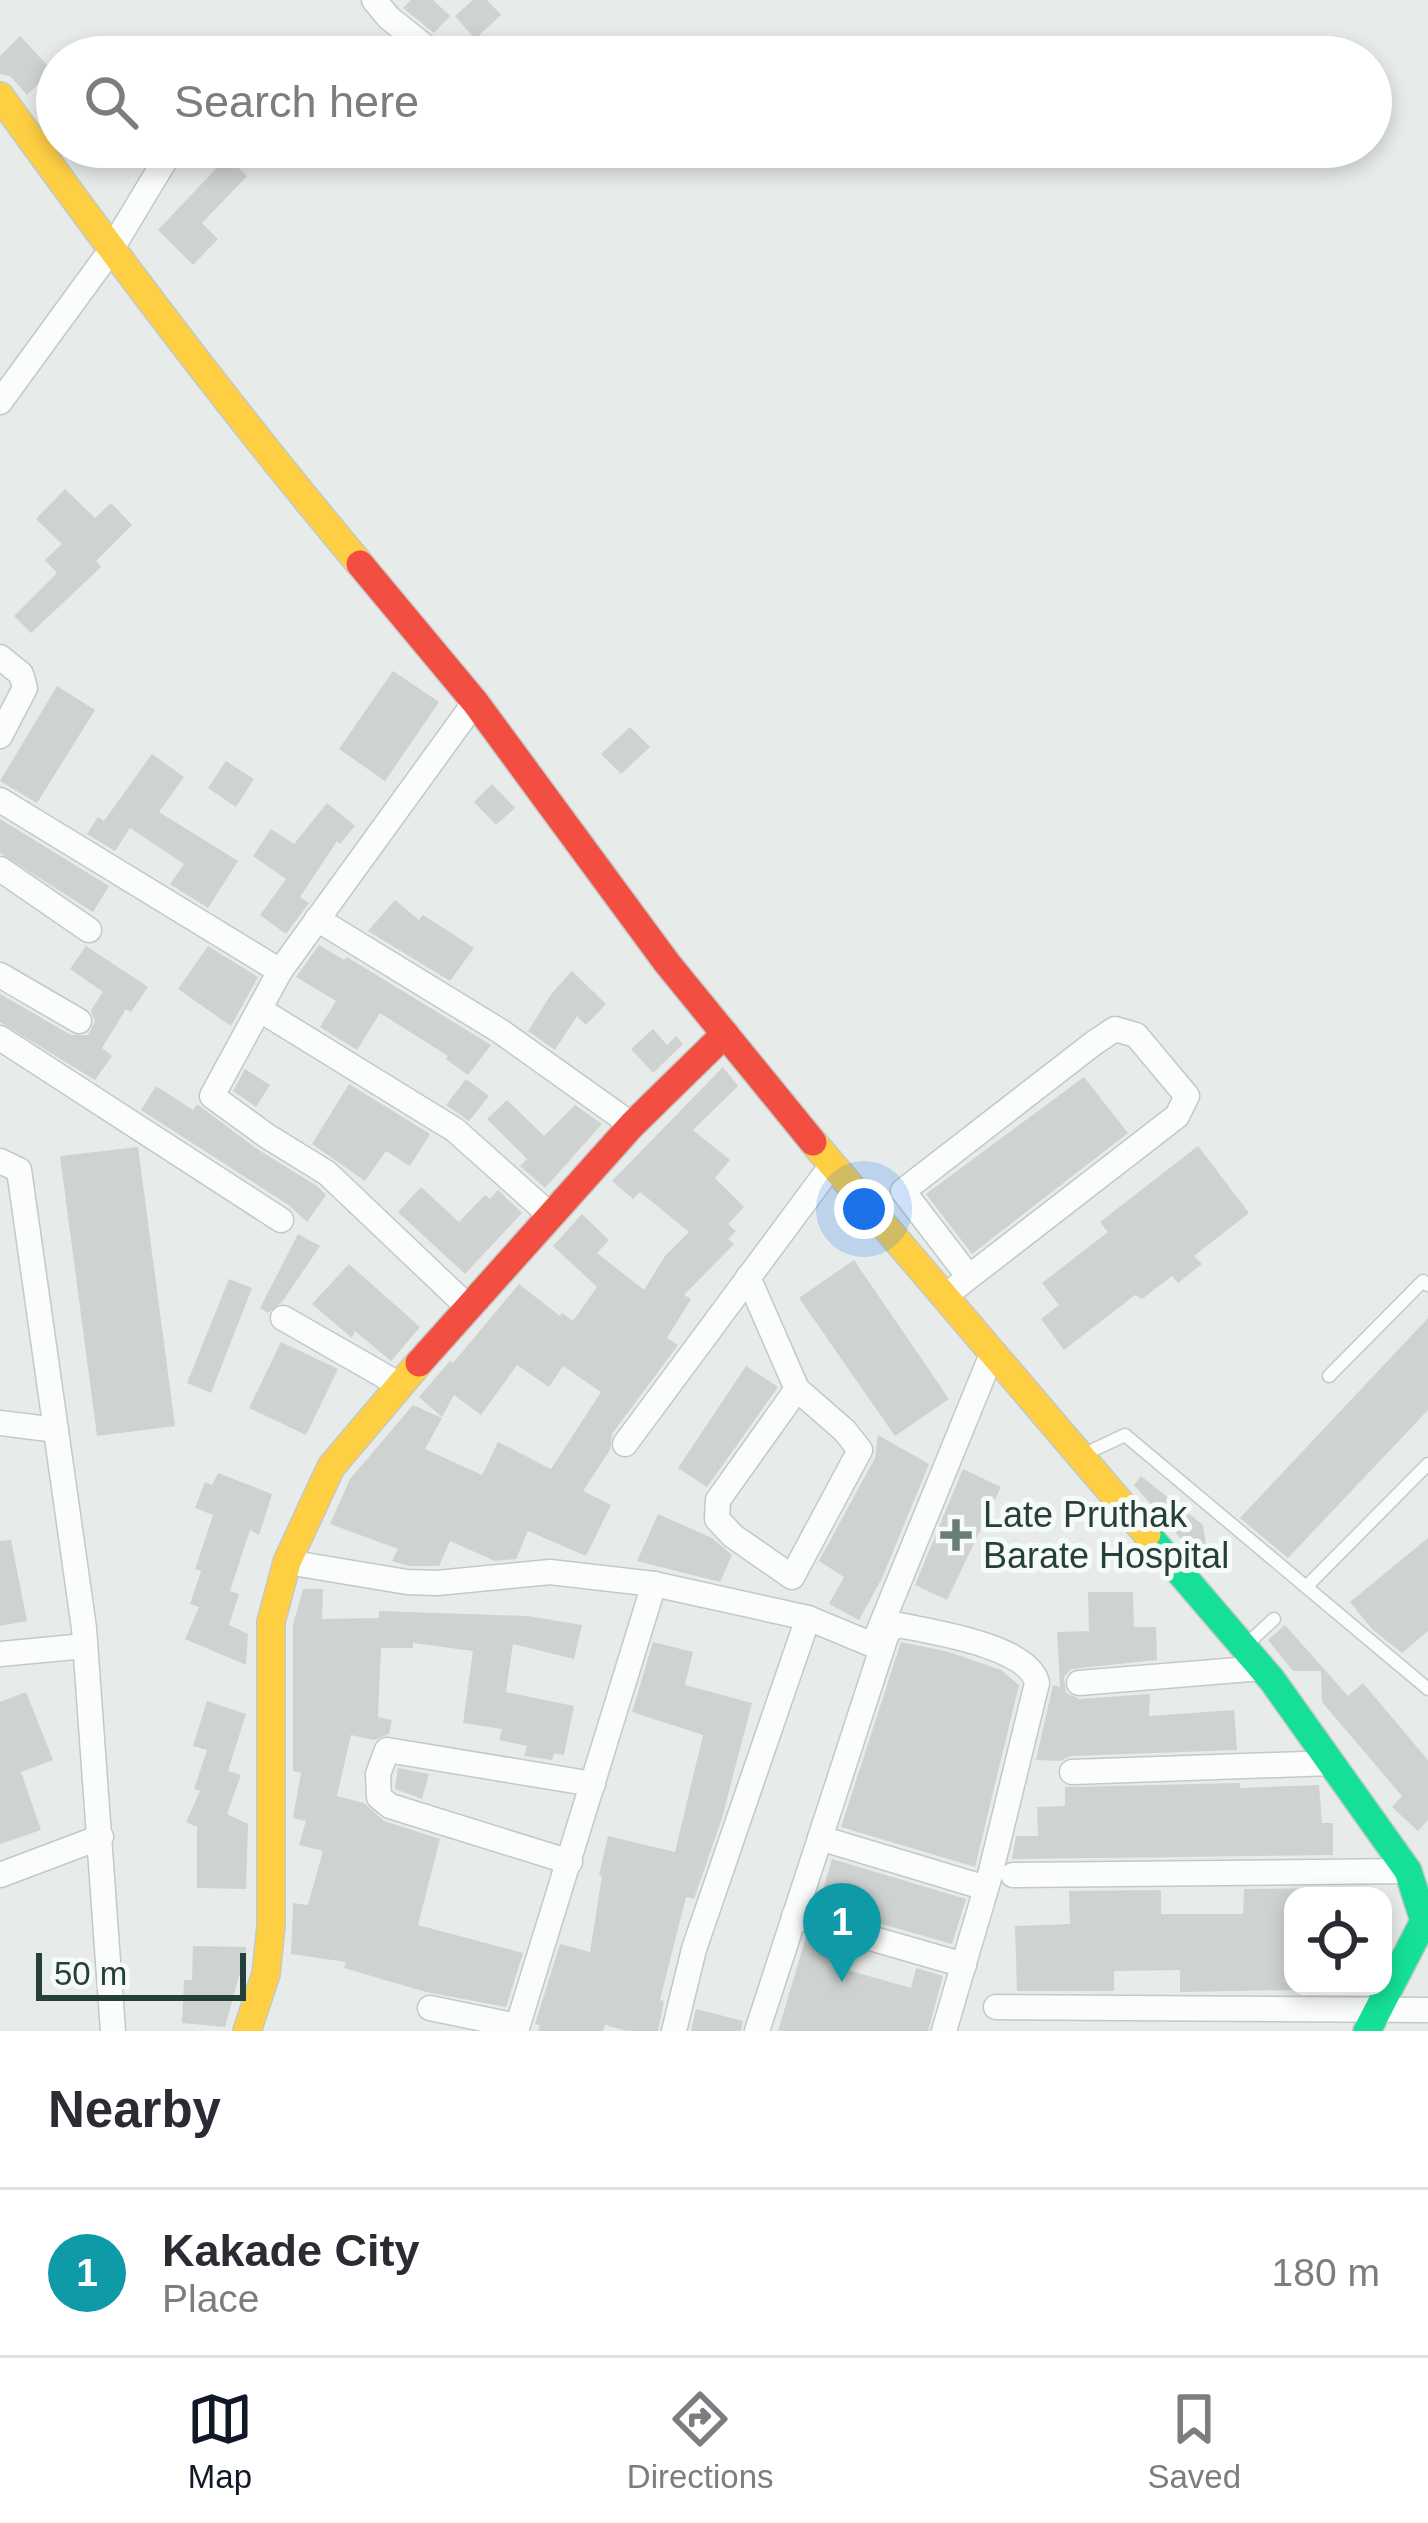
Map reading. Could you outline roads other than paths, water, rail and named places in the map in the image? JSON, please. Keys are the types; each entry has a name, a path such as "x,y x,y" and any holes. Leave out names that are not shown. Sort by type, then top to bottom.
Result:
{"street":[{"path":"374,0 412,36"},
{"path":"0,96 36,146"},
{"path":"52,168 261,446 475,702 668,963 832,1165 1253,1658 1332,1763 1408,1871 1424,1922 1374,2019"},
{"path":"0,402 111,250 160,168"},
{"path":"0,657 20,674 25,688 0,736"},
{"path":"468,1307 327,1173 212,1096 280,971 475,702"},
{"path":"0,800 280,971"},
{"path":"0,869 88,930"},
{"path":"317,919 500,1031 632,1125"},
{"path":"0,975 79,1021"},
{"path":"262,1011 455,1130 550,1216"},
{"path":"944,1297 1177,1116 1187,1096 1136,1035 1115,1030 1094,1042 903,1191 969,1277"},
{"path":"247,2031 266,1974 271,1926 271,1622 287,1562 332,1466 632,1125 725,1034"},
{"path":"0,1038 281,1220"},
{"path":"0,1161 19,1170 85,1646 113,2031"},
{"path":"625,1444 832,1165"},
{"path":"748,1277 797,1388 845,1430 860,1450 792,1577 717,1519 718,1500 797,1388"},
{"path":"283,1318 400,1385"},
{"path":"287,1562 407,1582 550,1572 654,1584 808,1618 873,1645 992,1354"},
{"path":"0,1423 56,1430"},
{"path":"430,2008 517,2029 654,1584"},
{"path":"674,2031 694,1948 808,1618"},
{"path":"757,2031 888,1630 899,1625 973,1640 1026,1664 1036,1683 986,1888 944,2031"},
{"path":"0,1654 85,1646"},
{"path":"1079,1683 1253,1658"},
{"path":"570,1862 390,1806 379,1797 378,1774 387,1750 593,1784"},
{"path":"1072,1772 1332,1763"},
{"path":"0,1875 101,1837"},
{"path":"820,1838 986,1888"},
{"path":"1013,1875 1408,1871"},
{"path":"794,1916 964,1965"},
{"path":"996,2007 1374,2019 1428,2010"}],"lane":[{"path":"1329,1376 1423,1281 1428,1285"},
{"path":"1080,1456 1125,1435 1428,1689"},
{"path":"1306,1586 1428,1464"},
{"path":"1253,1658 1274,1618"}],"place":[{"name":"Late Pruthak Barate Hospital","path":"956,1535"},
{"name":"Kakade City","path":"842,1982"}]}
